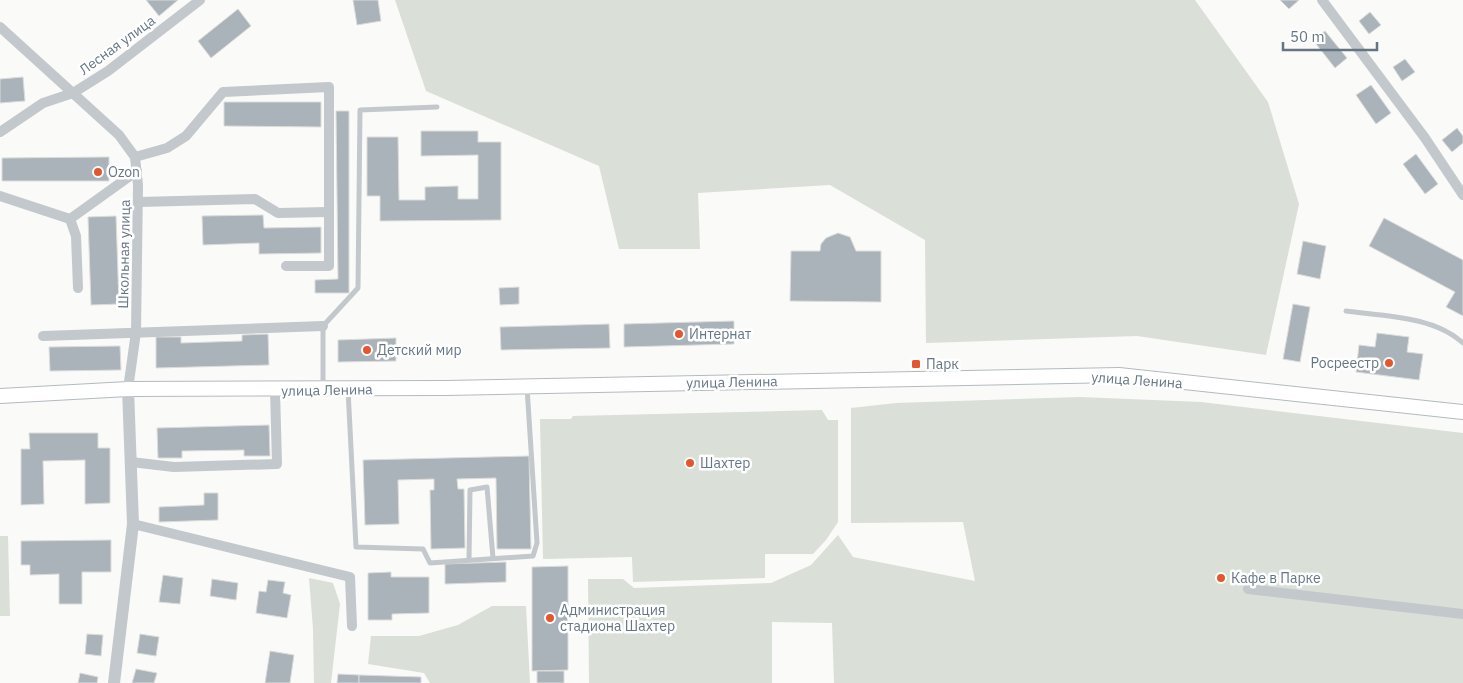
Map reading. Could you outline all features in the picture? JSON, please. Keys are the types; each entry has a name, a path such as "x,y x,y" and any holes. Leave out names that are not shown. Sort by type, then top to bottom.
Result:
{"main road":[{"name":"улица Ленина","path":"0,396 128,390 527,387 1119,376 1463,412"}],"street":[{"name":"Лесная улица","path":"0,132 43,104 73,93 108,71 200,0"},
{"path":"1322,0 1426,138 1463,195"},
{"path":"0,27 119,135 136,157 167,148 186,136 223,92 329,87 329,266 286,266"},
{"name":"Школьная улица","path":"128,390 136,332 138,202 136,157"},
{"path":"70,219 137,171"},
{"path":"0,196 70,219"},
{"path":"138,202 255,198 278,213 328,212"},
{"path":"70,219 76,236 78,288"},
{"path":"42,336 323,326"},
{"path":"114,683 133,524 128,390"},
{"path":"131,462 174,467 276,464 275,390"},
{"path":"133,524 350,577 352,626"},
{"path":"1248,589 1463,614"}],"lane":[{"path":"322,389 323,326 358,288 360,110 437,107"},
{"path":"1346,311 1420,322 1456,336 1463,343"},
{"path":"348,389 356,547 423,549 430,563 533,556 537,544 527,387"},
{"path":"469,560 470,490 487,487 493,558"}],"shaded area":[{"path":"395,0 1195,0 1268,102 1299,204 1266,355 1137,336 926,343 925,240 830,185 698,193 700,249 619,249 599,166 426,91"},
{"path":"1080,397 1201,402 1463,433 1463,683 834,683 832,623 772,622 772,683 589,683 588,579 623,579 634,588 771,583 811,565 838,535 853,557 975,581 963,522 851,523 851,408 896,403"},
{"name":"Шахтер","path":"822,410 828,420 838,420 838,522 826,540 813,554 765,554 765,578 633,582 632,557 543,559 540,419 571,419 573,416"},
{"path":"0,536 8,536 10,616 0,616"},
{"path":"309,578 333,583 340,604 331,683 314,683 313,629"},
{"path":"492,606 526,606 530,683 430,683 424,673 368,664 371,636 419,636 458,625"}],"building":[{"path":"146,0 178,0 159,16"},
{"path":"353,0 378,0 381,21 357,25"},
{"path":"1280,0 1299,0 1289,9"},
{"path":"238,9 251,26 211,58 198,41"},
{"path":"1370,12 1381,25 1369,34 1359,21"},
{"path":"1325,31 1347,58 1335,68 1313,40"},
{"path":"1405,59 1415,72 1402,81 1393,67"},
{"path":"23,77 25,101 0,103 0,79"},
{"path":"1371,85 1391,113 1376,124 1356,95"},
{"path":"224,102 321,102 321,127 224,126"},
{"path":"336,111 349,111 349,293 315,293 315,280 338,279"},
{"path":"1457,128 1463,136 1463,143 1452,152 1442,140"},
{"path":"421,131 478,131 478,142 501,142 501,220 380,221 380,196 367,196 367,137 398,137 399,200 425,200 425,187 458,186 458,199 478,199 478,155 421,156"},
{"path":"1416,154 1438,184 1425,194 1403,164"},
{"path":"109,157 109,181 2,181 2,158"},
{"path":"263,215 264,228 321,227 321,253 259,254 259,243 203,245 202,216"},
{"path":"116,216 119,304 91,305 88,217"},
{"path":"1384,218 1463,260 1463,316 1446,307 1455,292 1369,246"},
{"path":"838,233 850,237 856,251 881,251 881,302 790,301 791,251 820,251 821,244 826,238"},
{"path":"1303,241 1326,246 1320,279 1297,274"},
{"path":"519,287 519,304 500,305 499,288"},
{"path":"1293,304 1310,307 1300,362 1283,359"},
{"name":"Интернат","path":"734,321 734,344 624,347 624,324"},
{"path":"609,324 610,348 501,350 500,327"},
{"name":"Росреестр","path":"1377,333 1409,337 1407,352 1423,354 1419,380 1356,372 1359,345 1375,347"},
{"path":"268,334 269,365 156,368 156,337 181,337 181,343 242,341 242,335"},
{"name":"Детский мир","path":"396,338 396,361 338,362 338,340"},
{"path":"120,346 121,370 50,371 49,347"},
{"path":"269,425 270,456 244,456 244,450 182,451 182,458 158,458 157,428"},
{"path":"29,433 98,433 98,448 110,448 110,503 85,504 85,460 43,461 44,504 21,505 21,449 30,449"},
{"path":"529,456 531,549 497,549 496,478 457,479 458,489 464,489 465,548 431,549 430,490 434,490 434,479 398,480 399,524 365,525 363,460"},
{"path":"204,493 218,493 218,520 159,522 159,507 204,505"},
{"path":"111,540 111,572 82,572 82,604 59,604 59,574 30,575 30,565 21,565 21,541"},
{"path":"506,562 506,582 445,584 445,564"},
{"name":"Администрация стадиона Шахтер","path":"568,566 568,670 532,671 532,567"},
{"path":"391,572 391,577 429,577 429,613 392,614 392,620 368,620 368,573"},
{"path":"163,575 183,578 180,604 159,602"},
{"path":"212,579 238,583 236,600 210,596"},
{"path":"268,580 285,582 283,593 291,595 287,618 256,613 259,591 266,592"},
{"path":"87,634 103,635 101,656 85,654"},
{"path":"140,634 159,637 156,656 137,653"},
{"path":"270,651 294,655 290,683 265,683"},
{"path":"136,669 157,673 154,683 132,683"},
{"path":"537,671 564,671 564,683 537,683"},
{"path":"80,673 98,677 97,683 78,683"},
{"path":"338,674 359,675 359,683 337,683"},
{"path":"359,675 421,677 421,683 359,683"}],"place":[{"name":"Ozon","path":"98,172"},
{"name":"Интернат","path":"679,334"},
{"name":"Детский мир","path":"367,350"},
{"name":"Росреестр","path":"1389,363"},
{"name":"Парк","path":"916,364"},
{"name":"Шахтер","path":"690,463"},
{"name":"Кафе в Парке","path":"1221,578"},
{"name":"Администрация стадиона Шахтер","path":"550,618"}]}
